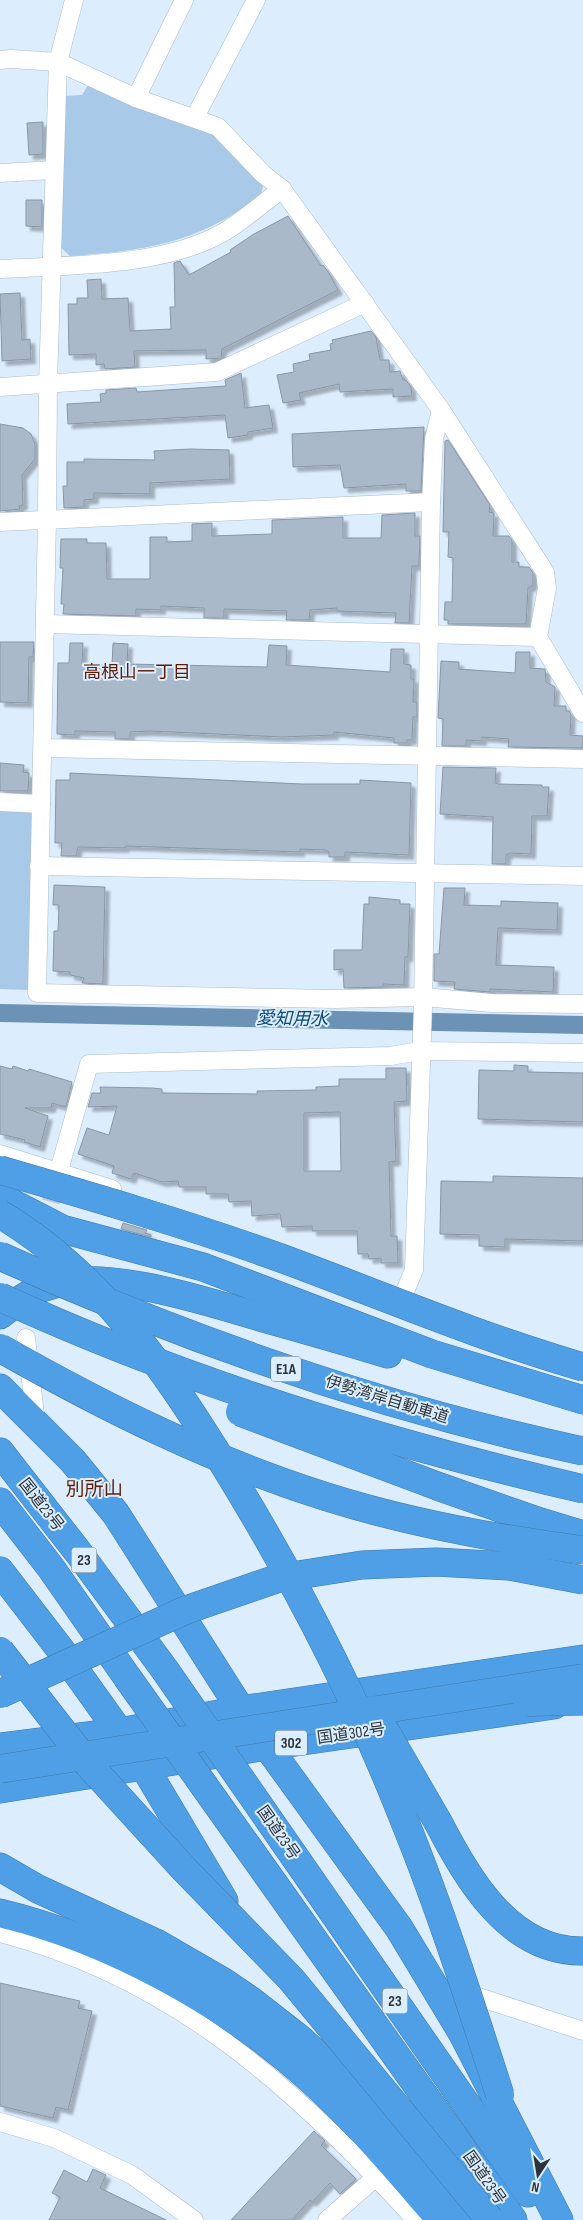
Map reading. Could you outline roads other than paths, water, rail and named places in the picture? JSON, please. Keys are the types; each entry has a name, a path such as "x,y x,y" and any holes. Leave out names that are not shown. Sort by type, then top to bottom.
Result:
{"highway":[{"path":"0,1170 107,1200 215,1235 444,1322 583,1367"},
{"path":"0,1197 62,1228 211,1269 432,1354 583,1400"},
{"path":"0,1214 39,1240 71,1265 129,1325 205,1434 355,1680 474,1885 503,1917 533,1939 553,1947 583,1951"},
{"name":"伊勢湾岸自動車道","path":"0,1256 71,1288 192,1336 305,1376 420,1412 583,1451"},
{"path":"0,1299 21,1292 75,1282 104,1282 170,1293 583,1408"},
{"path":"0,1315 22,1299 45,1287"},
{"name":"E1A","path":"0,1299 196,1379 278,1406 376,1436 583,1489"},
{"path":"0,1306 48,1332 222,1405 490,1505 583,1535"},
{"path":"0,1348 124,1415 228,1461 280,1481 337,1500 433,1524 583,1550"},
{"path":"0,1388 36,1422 72,1461 116,1514 241,1710 399,1928 434,1983 463,2034 558,2220"},
{"name":"国道23号","path":"0,1452 165,1670 548,2220"},
{"name":"国道23号","path":"0,1502 51,1568 513,2220"},
{"path":"0,1694 178,1614 279,1578 362,1565 436,1562 509,1566 544,1571 583,1580"},
{"path":"283,1564 337,1670 402,1814 456,1958 500,2095 525,2148 564,2220"},
{"path":"0,1571 60,1649 145,1768 217,1891 318,2033 494,2220"},
{"path":"0,1651 88,1765 184,1869 291,1979 490,2220"},
{"path":"0,1747 119,1732 241,1710 583,1659"},
{"path":"0,1769 583,1678"},
{"path":"312,1720 402,1716 515,1702 583,1701"},
{"name":"国道302号","path":"0,1790 145,1768 267,1746 583,1701"},
{"path":"0,1867 38,1889 158,1944 222,1981 250,2000 300,2039 352,2088 468,2220"},
{"path":"0,1913 66,1933 112,1952 200,1999 257,2037 308,2077 358,2126 440,2220"}],"street":[{"path":"74,0 58,62 48,384 43,748 36,993 583,1004"},
{"path":"136,98 184,0"},
{"path":"195,117 256,0"},
{"path":"0,60 58,62 136,98 195,117 218,127 263,174 282,189 441,410 545,572 547,588 538,637 583,713"},
{"path":"0,173 54,170"},
{"path":"0,270 143,259 192,247 224,232 282,189"},
{"path":"0,386 217,372 365,304"},
{"path":"403,1296 414,1270 423,1002 425,756 430,634 431,502 434,439 441,410"},
{"path":"0,522 431,502"},
{"path":"45,624 538,637"},
{"path":"43,748 583,759"},
{"path":"0,802 41,804"},
{"path":"39,866 583,876"},
{"path":"58,1175 89,1064 390,1056 420,1051 583,1053"},
{"path":"0,1154 58,1175 293,1248 403,1296 498,1330 583,1357"},
{"path":"26,1338 36,1422"},
{"path":"0,1933 82,1959 135,1985 179,2010 236,2048 284,2088 376,2177 416,2220"},
{"path":"434,1983 583,2031"},
{"path":"0,2122 54,2138 132,2175 194,2220"},
{"path":"327,2220 376,2177"}],"waterway":[{"name":"愛知用水","path":"0,1013 583,1025"}],"tunnel":[{"path":"44,1228 57,1178"}],"district":[{"name":"高根山一丁目","path":"137,672"},
{"name":"別所山","path":"94,1489"}]}
